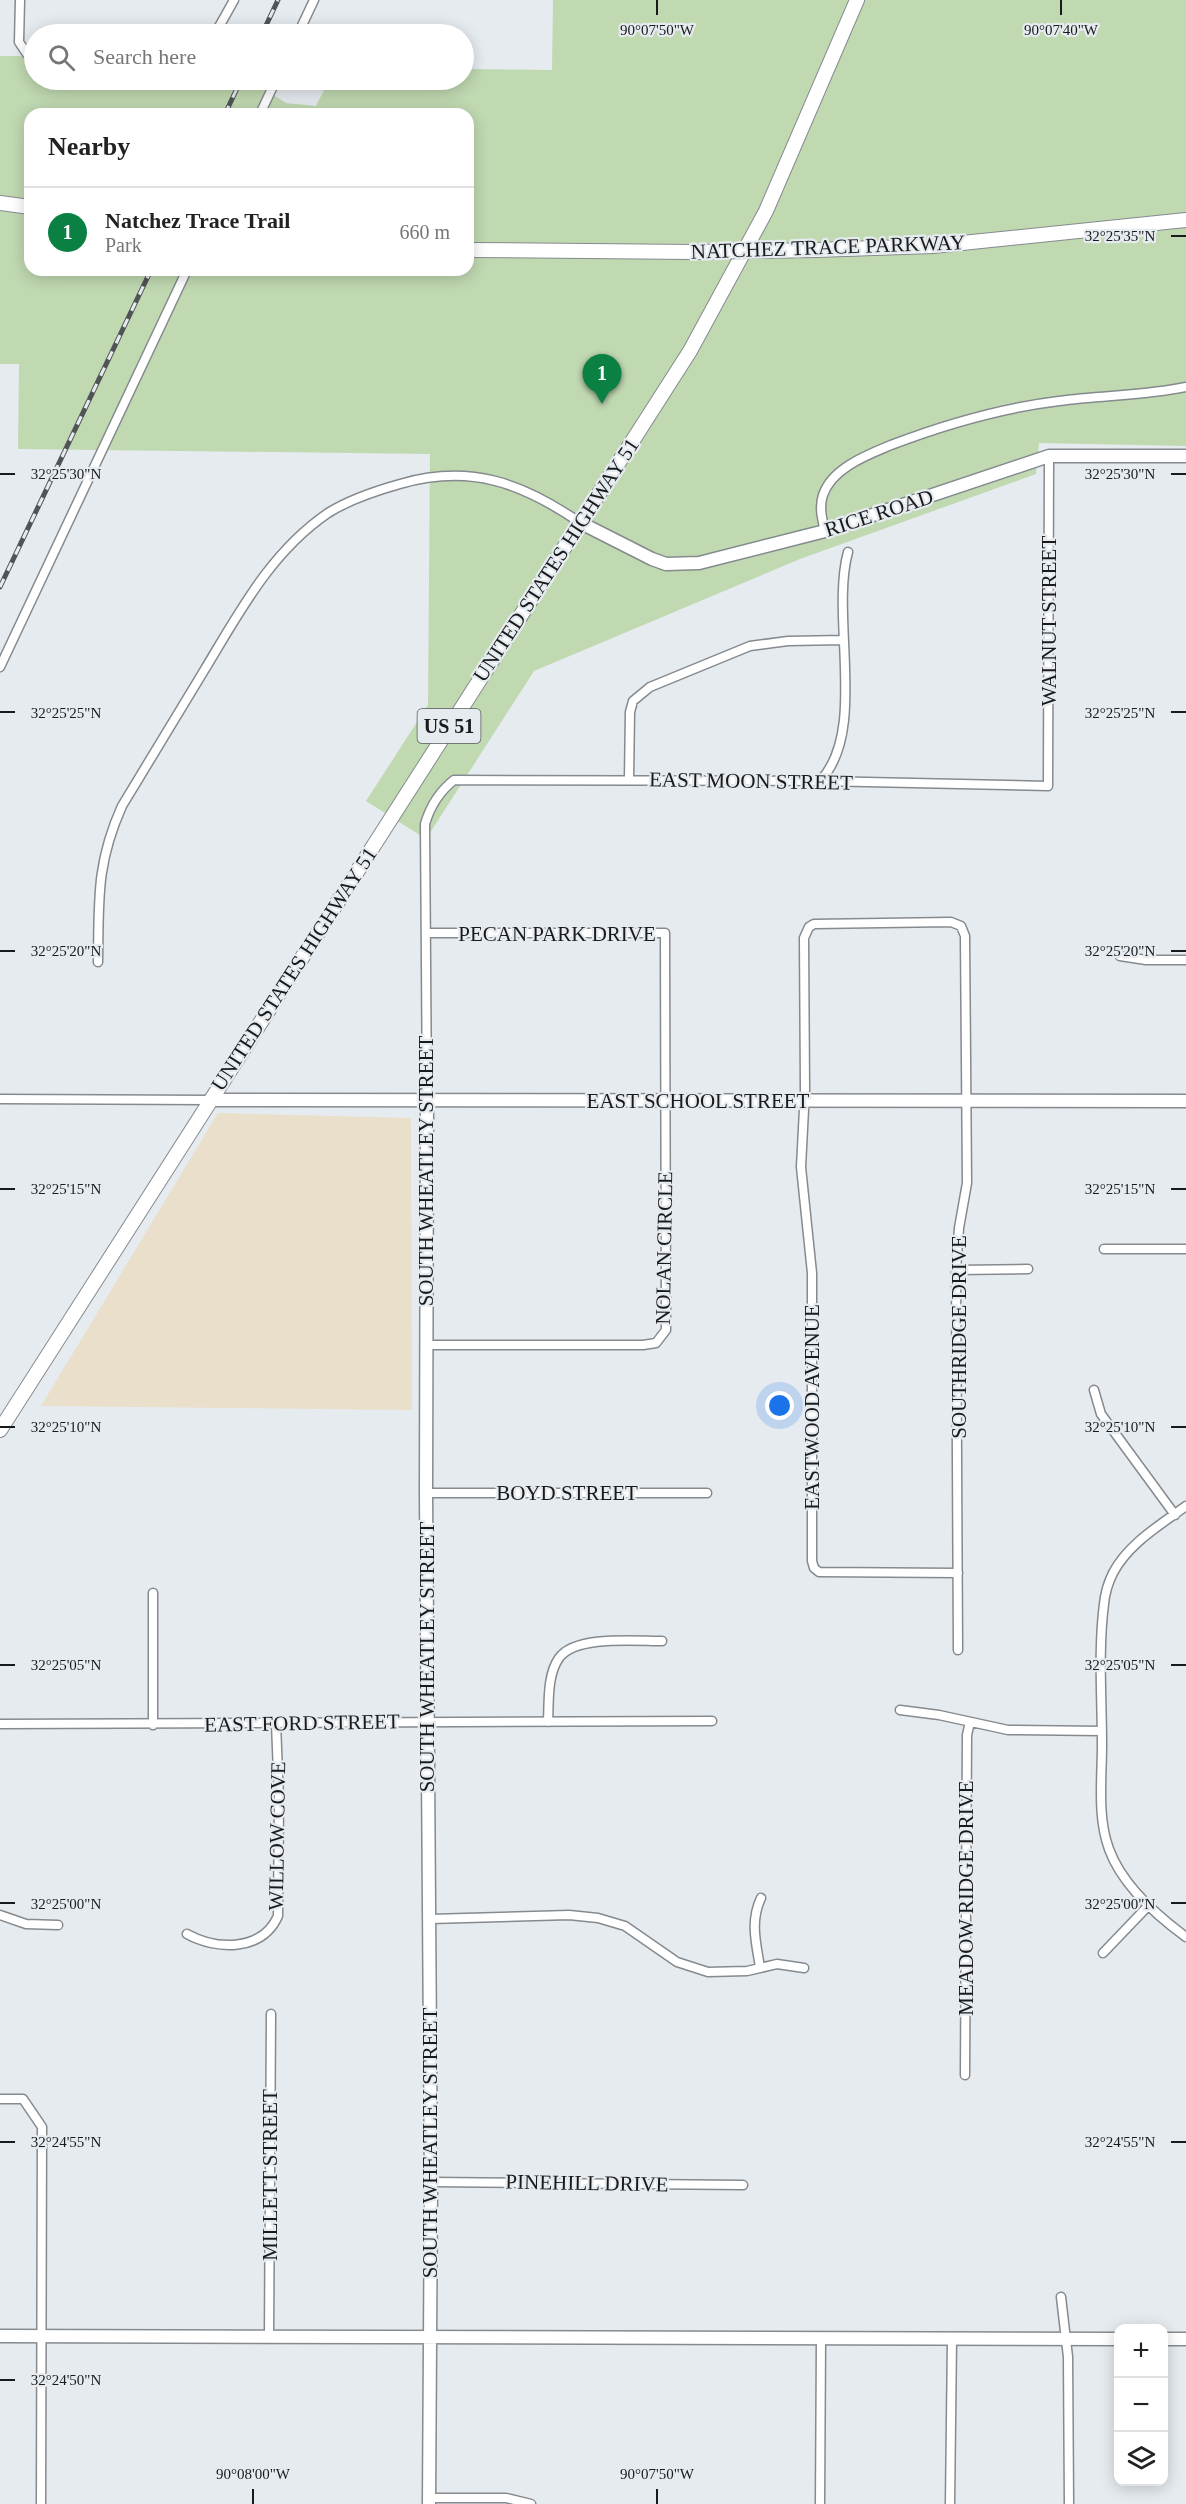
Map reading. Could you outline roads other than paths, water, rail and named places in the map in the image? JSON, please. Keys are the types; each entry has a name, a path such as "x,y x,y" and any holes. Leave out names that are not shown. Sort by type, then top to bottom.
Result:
{"main road":[{"name":"UNITED STATES HIGHWAY 51","path":"0,1430 690,351 766,211 856,0"},
{"path":"0,203 24,206"},
{"name":"NATCHEZ TRACE PARKWAY","path":"474,250 695,252 933,246 1186,220"}],"street":[{"path":"20,0 21,48 24,51"},
{"path":"220,24 234,0"},
{"path":"303,24 314,0"},
{"path":"263,108 271,90"},
{"path":"0,667 184,276"},
{"path":"825,531 821,505 833,478 853,463 882,449 922,434 999,411 1059,401 1186,387"},
{"name":"RICE ROAD","path":"579,522 638,555 666,564 683,565 718,560 825,531 1049,456 1186,456"},
{"name":"WALNUT STREET","path":"1048,786 1049,456"},
{"path":"98,962 100,872 113,826 122,806 253,589 280,555 301,535 330,512 368,494 418,479 453,475 494,479 547,499 579,522"},
{"path":"820,781 838,756 842,738 844,640 842,590 848,552"},
{"path":"629,779 630,712 633,701 650,687 750,646 788,640 844,640"},
{"name":"EAST MOON STREET","path":"429,810 454,780 629,779 1048,786"},
{"name":"SOUTH WHEATLEY STREET","path":"429,810 425,824 427,1722 431,2182 429,2501"},
{"name":"SOUTHRIDGE DRIVE","path":"803,1101 804,938 809,927 819,923 951,922 961,926 965,936 967,1183 957,1246 956,1270 958,1573"},
{"name":"PECAN PARK DRIVE","path":"426,933 665,933 664,1101"},
{"path":"1120,956 1146,960 1186,960"},
{"path":"0,1100 210,1100"},
{"name":"EAST SCHOOL STREET","path":"210,1100 1186,1101"},
{"name":"NOLAN CIRCLE","path":"426,1345 643,1345 656,1343 666,1330 664,1101"},
{"name":"EASTWOOD AVENUE","path":"803,1101 801,1167 812,1273 814,1568 819,1572 958,1573"},
{"path":"1104,1249 1186,1249"},
{"path":"956,1270 1028,1269"},
{"path":"1094,1390 1101,1414 1174,1515"},
{"name":"BOYD STREET","path":"426,1493 707,1493"},
{"path":"1186,1506 1131,1548 1120,1562 1106,1593 1102,1623 1104,1834 1118,1867 1149,1905 1186,1937"},
{"path":"958,1573 958,1650"},
{"path":"153,1593 153,1725"},
{"path":"548,1722 551,1678 558,1658 571,1647 593,1642 662,1641"},
{"path":"900,1710 939,1714 970,1722 1026,1731 1102,1731"},
{"name":"EAST FORD STREET","path":"0,1724 153,1725 712,1720"},
{"name":"MEADOW RIDGE DRIVE","path":"965,2075 967,1735 970,1722"},
{"name":"WILLOW COVE","path":"187,1934 205,1944 241,1944 265,1935 273,1927 278,1916 279,1799 276,1723"},
{"path":"760,1968 754,1928 756,1909 761,1898"},
{"path":"1103,1953 1149,1905"},
{"path":"430,1919 569,1915 598,1918 625,1926 677,1962 708,1972 728,1973 777,1964 804,1968"},
{"path":"0,1916 26,1924 58,1925"},
{"name":"MILLETT STREET","path":"269,2337 271,2014"},
{"path":"0,2098 23,2099 42,2127 41,2504"},
{"name":"PINEHILL DRIVE","path":"431,2182 744,2185"},
{"path":"1061,2297 1066,2339 1069,2504"},
{"path":"0,2336 1114,2339"},
{"path":"820,2504 821,2339"},
{"path":"950,2504 952,2339"},
{"path":"1168,2339 1186,2339"},
{"path":"429,2501 506,2498 531,2504"}],"railway":[{"path":"267,24 278,0"},
{"path":"228,108 236,90"},
{"path":"0,587 148,276"}],"place":[{"name":"Natchez Trace Trail","path":"602,404"}]}
